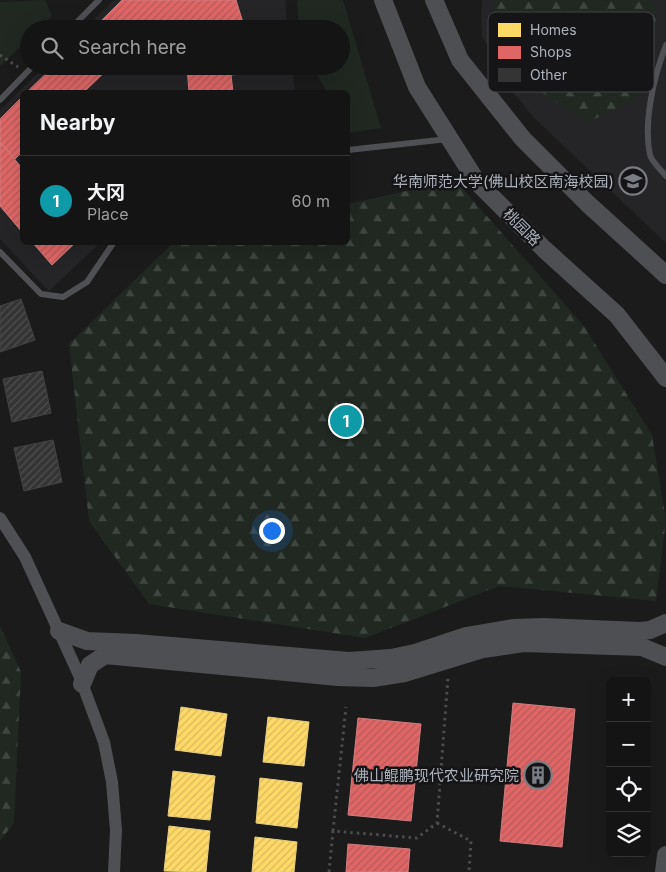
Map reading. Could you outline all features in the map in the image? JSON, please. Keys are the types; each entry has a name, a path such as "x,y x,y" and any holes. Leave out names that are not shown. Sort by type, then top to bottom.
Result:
{"street":[{"name":"桃园路","path":"382,0 417,87 477,182 544,249 617,315 666,378"},
{"path":"434,0 460,60 523,139 587,203 666,275"},
{"path":"0,518 25,557 82,684 104,742 112,782 116,830 114,872"},
{"path":"59,631 87,641 349,661 391,658 416,653 466,636 513,628 650,630 666,623"},
{"path":"82,684 90,664 105,655 338,677 373,678 405,673 483,649 524,643 642,647 666,657"},
{"path":"664,872 666,854"}],"lane":[{"path":"79,20 99,0"},
{"path":"654,88 660,60 666,45"},
{"path":"0,100 25,75"},
{"path":"653,92 647,120 651,156 666,176"},
{"path":"350,150 450,138"},
{"path":"0,252 41,294 63,297 87,282 112,245"}],"path":[{"path":"0,55 20,68"},
{"path":"333,831 418,838 437,823 450,659"},
{"path":"329,872 346,707"},
{"path":"437,823 471,841 468,872"}],"shaded area":[{"path":"114,0 285,0 287,20 93,20"},
{"path":"482,0 666,0 666,243 534,118 513,92 654,92 654,12 488,12 488,47 482,36"},
{"path":"36,75 293,75 295,90 20,90"},
{"path":"20,90 20,245 98,245 49,291 0,239 0,110"}],"green space":[{"path":"45,0 52,16 48,20 20,20 20,47 0,66 0,2"},
{"path":"297,0 343,0 349,20 298,20"},
{"path":"494,0 654,0 656,25 654,35 654,12 494,12"},
{"path":"350,24 381,128 350,133 350,90 326,90 317,75 350,75"},
{"path":"542,92 642,92 626,104 586,123"},
{"path":"455,180 584,326 652,435 666,520 656,601 499,586 365,638 149,604 89,521 69,344 171,245 350,245 350,204"},
{"path":"0,626 21,672 14,823 0,841"}],"building: Homes":[{"path":"181,707 227,714 221,756 175,750"},
{"path":"268,717 309,722 304,766 263,762"},
{"path":"173,771 215,776 210,820 168,816"},
{"path":"260,778 302,783 297,828 256,823"},
{"path":"169,826 210,831 206,872 164,871"},
{"path":"255,837 297,842 294,872 252,872"}],"building: Shops":[{"path":"122,0 236,0 242,20 102,20"},
{"path":"45,75 102,75 86,90 29,90"},
{"path":"188,75 231,75 233,90 189,90"},
{"path":"20,99 20,154 15,159 0,142 0,119"},
{"path":"0,142 20,166 20,230 0,206"},
{"path":"35,245 73,245 52,265"},
{"name":"佛山鲲鹏现代农业研究院","path":"513,703 575,709 562,847 500,841"},
{"path":"358,718 421,724 411,821 348,815"},
{"path":"348,844 410,849 408,872 346,872"}],"building: Other":[{"path":"21,299 35,340 0,352 0,306"},
{"path":"42,371 51,413 12,422 3,379"},
{"path":"53,440 62,482 24,491 14,448"}],"place":[{"name":"华南师范大学(佛山校区南海校园)","path":"633,181"},
{"name":"大冈","path":"346,421"},
{"name":"佛山鲲鹏现代农业研究院","path":"538,775"}]}
